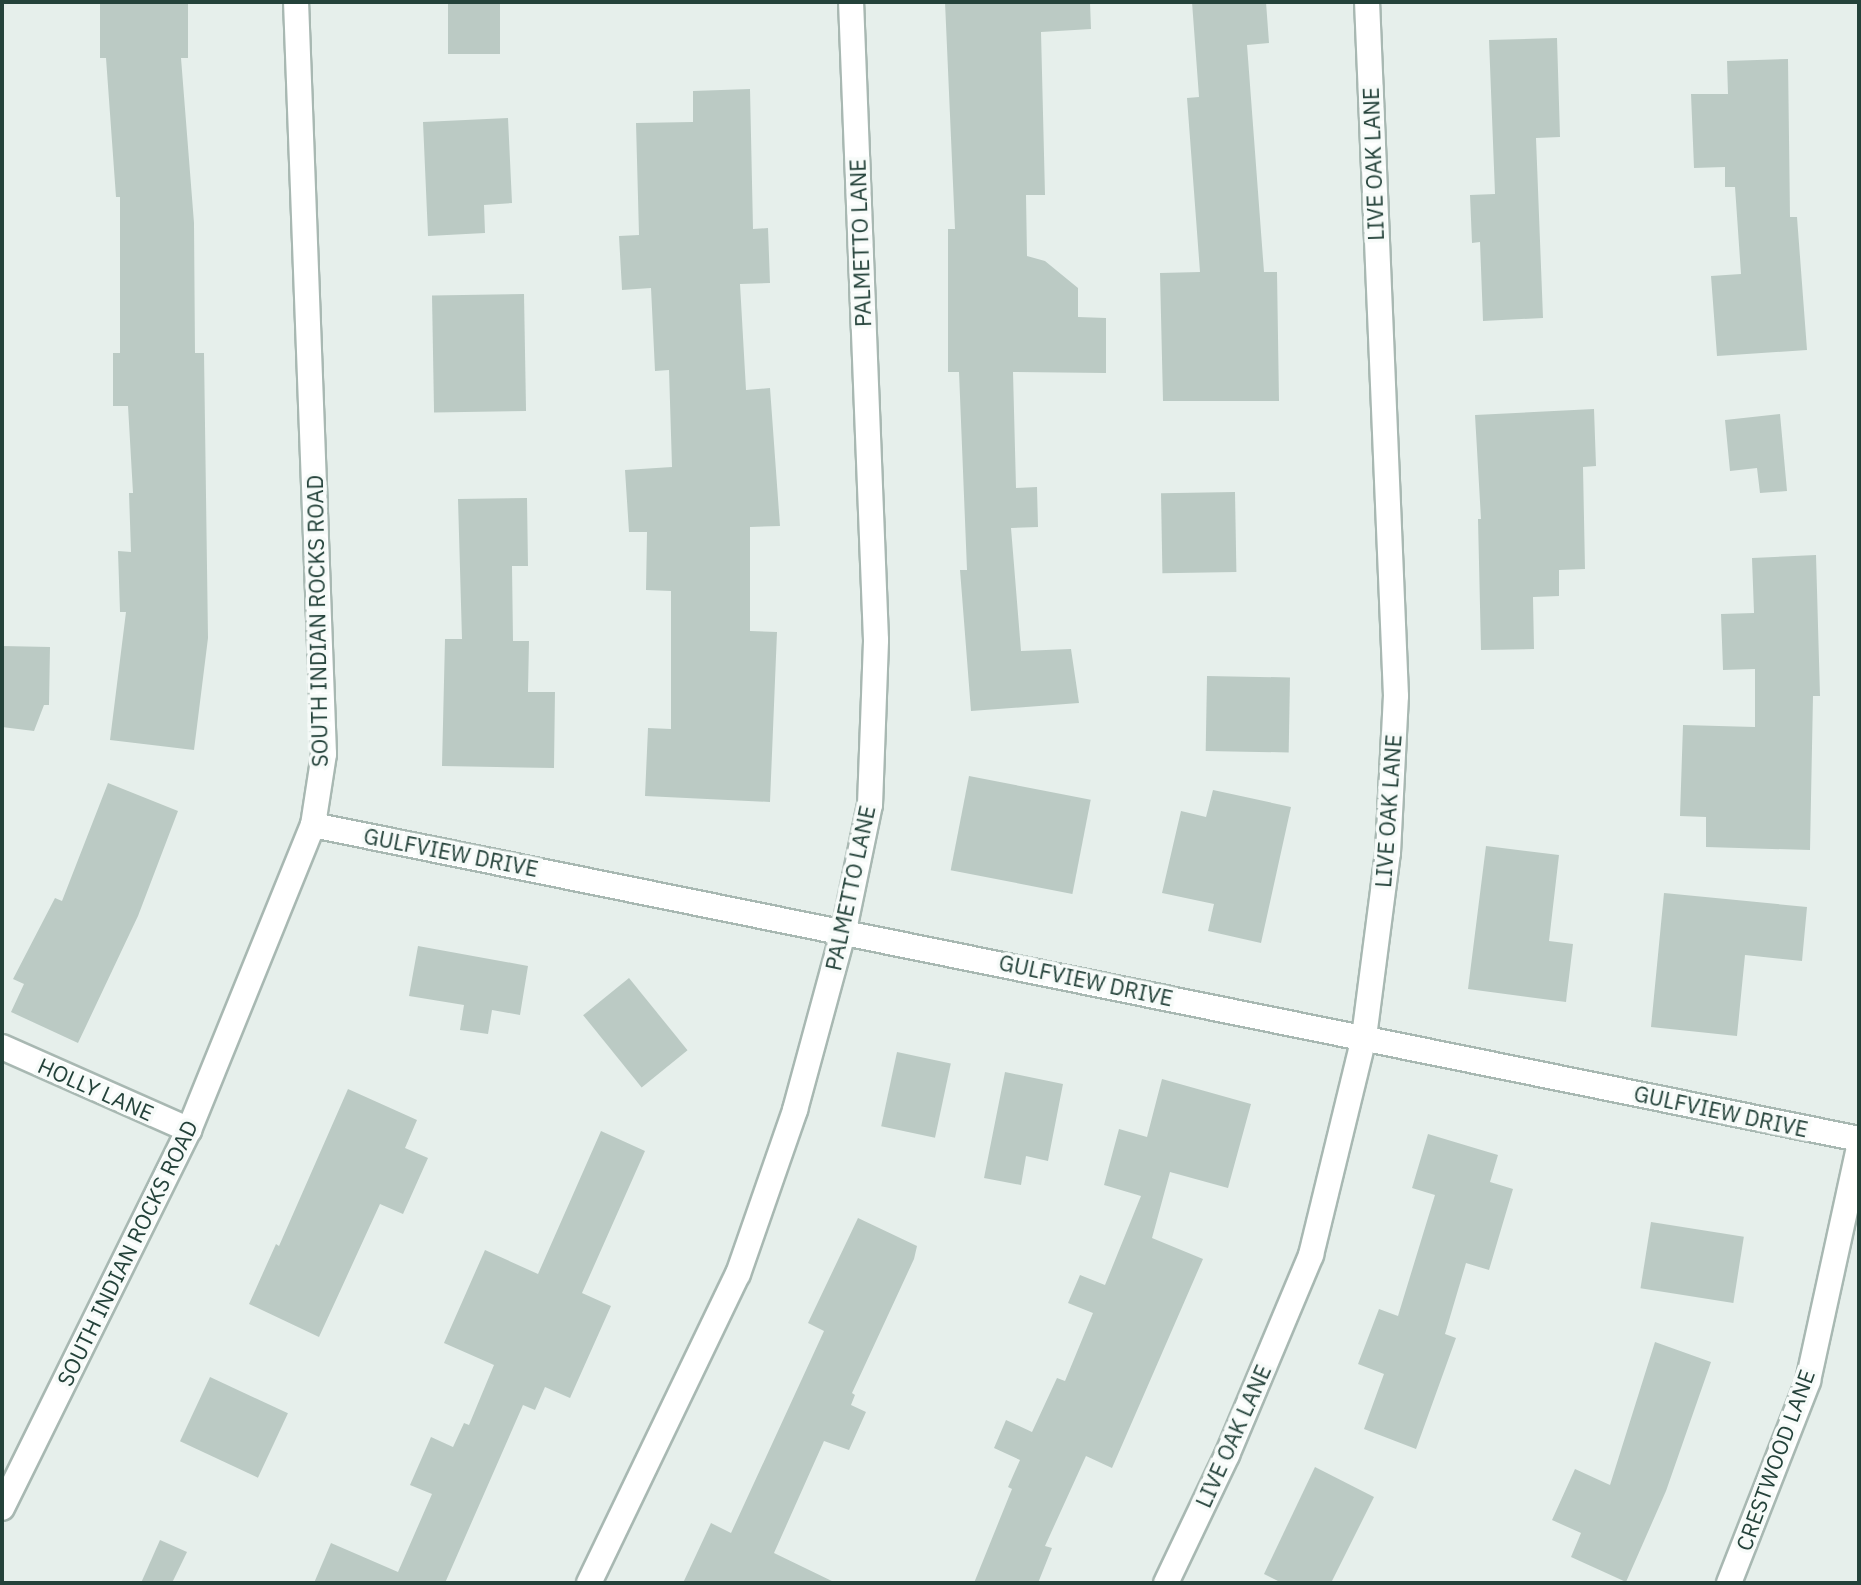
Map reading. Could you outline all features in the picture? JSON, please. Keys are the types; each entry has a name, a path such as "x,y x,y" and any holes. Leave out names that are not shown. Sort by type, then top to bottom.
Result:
{"street":[{"name":"SOUTH INDIAN ROCKS ROAD","path":"2,1508 189,1130 313,825 324,754 296,2"},
{"name":"PALMETTO LANE","path":"589,1583 738,1274 795,1110 844,930 870,805 876,640 851,2"},
{"name":"LIVE OAK LANE","path":"1166,1583 1227,1455 1311,1255 1364,1037 1388,853 1396,696 1367,2"},
{"name":"GULFVIEW DRIVE","path":"313,825 844,930 1859,1139"},
{"name":"HOLLY LANE","path":"2,1047 189,1130"},
{"name":"CRESTWOOD LANE","path":"1729,1583 1808,1381 1859,1147"}],"building":[{"path":"100,2 188,2 188,58 181,58 194,223 195,353 204,353 208,638 194,750 110,740 126,612 120,612 118,551 131,552 129,493 133,493 128,406 113,406 113,353 120,353 120,197 116,197 106,58 100,58"},
{"path":"448,2 500,2 500,54 448,54"},
{"path":"945,2 1090,2 1091,29 1041,32 1045,195 1026,195 1027,256 1045,261 1078,288 1078,317 1106,318 1106,373 1013,372 1016,488 1037,487 1038,527 1011,528 1021,651 1071,649 1079,703 971,711 960,570 967,570 959,372 948,372 948,229 955,229"},
{"path":"1192,2 1266,2 1269,43 1247,45 1264,272 1277,272 1279,401 1163,401 1160,273 1200,272 1187,98 1199,97"},
{"path":"1557,38 1560,137 1536,138 1543,318 1483,321 1480,242 1472,243 1470,195 1495,194 1489,40"},
{"path":"1788,59 1790,217 1797,217 1807,350 1717,356 1711,276 1741,274 1735,187 1725,187 1725,167 1694,168 1691,94 1728,94 1727,61"},
{"path":"750,89 753,229 768,228 770,283 740,284 746,390 770,388 780,526 750,527 750,631 777,632 770,802 645,796 648,728 671,729 671,591 646,590 647,532 629,532 625,470 672,467 669,370 655,371 651,288 622,290 619,236 639,235 636,123 693,122 693,91"},
{"path":"508,118 512,203 484,205 485,233 428,236 423,122"},
{"path":"524,294 526,411 434,413 432,296"},
{"path":"1594,409 1596,466 1583,467 1585,569 1559,570 1559,596 1533,597 1534,649 1481,650 1478,519 1481,519 1475,415"},
{"path":"1780,414 1787,491 1760,493 1757,468 1730,471 1725,420"},
{"path":"1235,492 1236,572 1162,573 1161,493"},
{"path":"527,498 528,566 512,566 513,641 529,641 528,692 555,692 554,768 442,766 445,639 462,639 458,499"},
{"path":"1816,555 1820,696 1813,696 1810,850 1706,847 1706,817 1680,816 1683,725 1755,727 1755,669 1723,670 1721,614 1754,613 1752,558"},
{"path":"2,646 50,647 49,705 44,705 34,731 2,727"},
{"path":"1207,676 1290,677 1289,752 1206,751"},
{"path":"969,776 1091,800 1072,894 951,870"},
{"path":"108,783 178,811 138,916 78,1043 11,1012 24,984 13,979 55,898 62,901"},
{"path":"1213,790 1291,807 1261,943 1208,931 1214,904 1162,893 1181,811 1206,817"},
{"path":"1486,846 1559,855 1549,941 1573,944 1566,1002 1468,989"},
{"path":"1664,893 1807,907 1802,961 1745,955 1737,1036 1651,1027"},
{"path":"418,946 528,966 520,1015 492,1010 488,1034 460,1030 464,1005 409,996"},
{"path":"629,978 688,1050 642,1087 583,1015"},
{"path":"897,1052 951,1063 935,1138 881,1126"},
{"path":"1005,1072 1063,1084 1048,1161 1026,1156 1021,1185 984,1178"},
{"path":"1162,1079 1251,1104 1228,1188 1170,1172 1152,1238 1203,1259 1112,1468 1086,1456 1045,1546 1052,1548 1038,1583 974,1583 1012,1489 1008,1487 1020,1460 994,1448 1006,1420 1032,1432 1057,1378 1065,1381 1093,1313 1068,1303 1080,1275 1105,1285 1141,1196 1104,1185 1119,1129 1147,1137"},
{"path":"348,1089 417,1120 405,1148 428,1158 403,1214 380,1204 319,1337 249,1304 276,1244 279,1246"},
{"path":"601,1131 645,1151 582,1293 611,1306 570,1398 545,1387 535,1410 523,1405 445,1583 314,1583 331,1543 398,1572 432,1494 410,1485 431,1437 453,1447 464,1423 469,1425 494,1365 444,1343 485,1250 538,1274"},
{"path":"1428,1134 1498,1155 1490,1182 1513,1189 1489,1270 1466,1263 1445,1334 1456,1338 1416,1449 1364,1429 1384,1374 1358,1364 1379,1309 1398,1316 1435,1195 1412,1188"},
{"path":"858,1218 917,1246 914,1259 852,1393 855,1395 851,1405 866,1412 849,1450 824,1441 774,1553 836,1583 683,1583 711,1523 731,1533 824,1331 808,1323"},
{"path":"1651,1222 1744,1237 1733,1303 1641,1288"},
{"path":"1655,1342 1711,1362 1666,1491 1626,1582 1571,1557 1581,1533 1552,1520 1575,1469 1610,1485"},
{"path":"210,1377 288,1413 258,1478 180,1441"},
{"path":"1315,1467 1374,1497 1331,1583 1282,1583 1264,1574"},
{"path":"160,1540 187,1552 172,1583 141,1583"}]}
